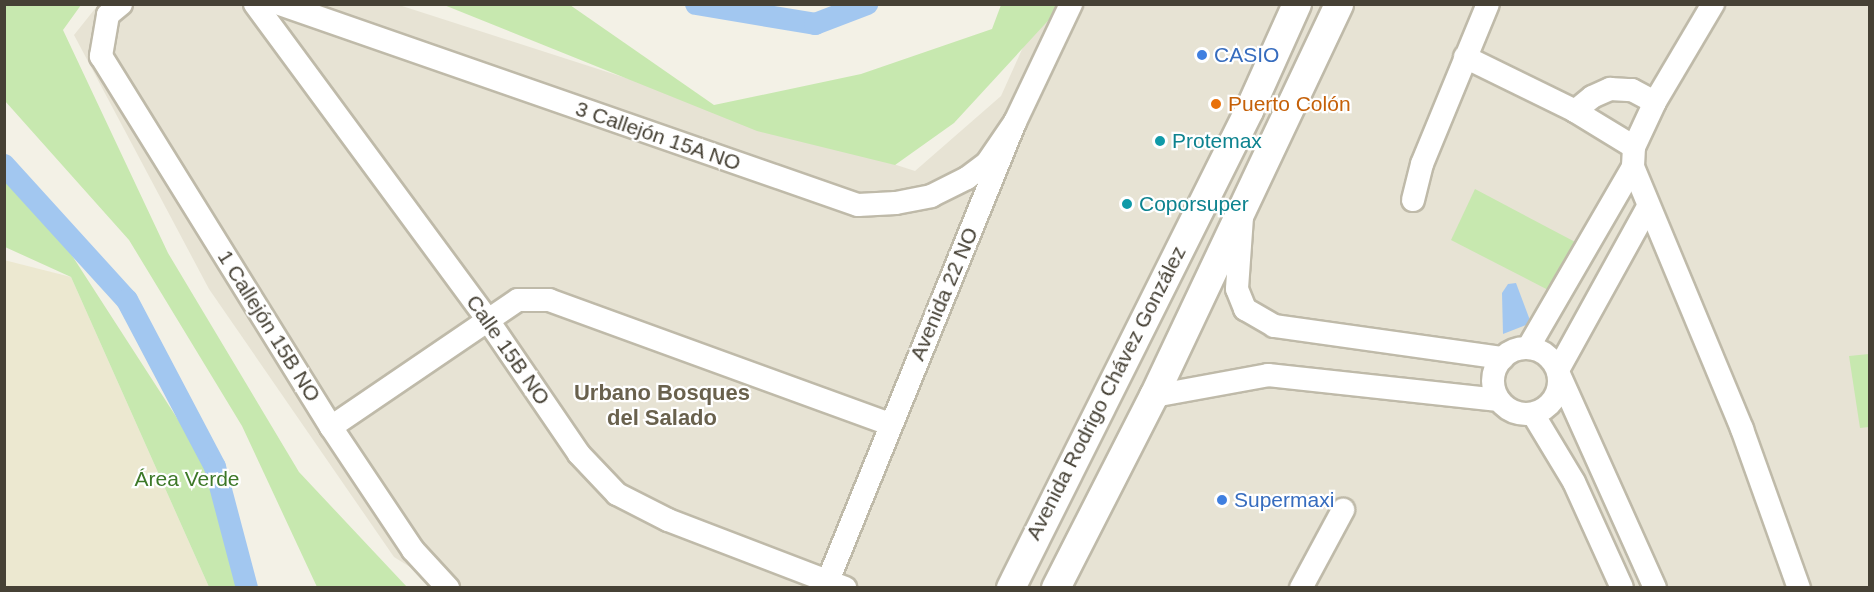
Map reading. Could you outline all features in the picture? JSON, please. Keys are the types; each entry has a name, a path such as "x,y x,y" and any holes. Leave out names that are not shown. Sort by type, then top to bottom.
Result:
{"street":[{"name":"1 Callejón 15B NO","path":"121,4 108,15 101,56 331,427 413,550 448,588"},
{"name":"Calle 15B NO","path":"255,4 487,319 579,454 617,494 668,520 833,585"},
{"name":"3 Callejón 15A NO","path":"280,4 858,205 896,204 931,196 967,178 987,163 1016,122"},
{"name":"Avenida 22 NO","path":"833,585 889,424 1016,122 1071,4"},
{"name":"Avenida Rodrigo Chávez González","path":"1011,588 1249,111 1297,4"},
{"name":"Avenida Rodrigo Chávez González","path":"1056,588 1155,396 1339,4"},
{"path":"1413,200 1422,164 1488,4"},
{"path":"1528,348 1633,157 1655,102 1713,4"},
{"path":"1465,57 1575,111 1633,157 1648,207 1742,429 1799,588"},
{"path":"1575,111 1592,97 1610,89 1632,90 1655,102"},
{"path":"1155,396 1268,375 1499,400 1520,414 1533,414 1550,405 1559,389 1558,371 1648,207"},
{"path":"1242,213 1237,289 1245,309 1274,326 1503,358"},
{"path":"331,427 518,300 549,300 889,424"},
{"path":"1499,400 1493,386 1495,371 1503,358 1515,350 1528,348 1546,356 1558,371 1655,588"},
{"path":"1533,414 1574,482 1622,588"},
{"path":"1301,588 1343,510"}],"shaded area":[{"path":"98,5 399,5 915,171 1001,96 1042,5 1869,5 1869,587 442,587 394,557 209,289 74,35"},
{"path":"4,260 71,277 209,587 5,587"}],"green space":[{"path":"4,5 81,5 63,30 168,253 299,472 407,587 317,587 242,426 129,240 5,101"},
{"path":"444,5 570,5 714,105 861,74 992,29 1001,5 1058,5 1057,11 954,123 895,165 757,131"},
{"name":"Área Verde","path":"4,169 40,206 208,466 253,587 209,587 71,277 5,247"},
{"path":"1475,189 1579,244 1552,292 1451,240"},
{"path":"1869,354 1869,427 1860,428 1849,356"}],"water":[{"path":"1516,283 1531,323 1503,334 1502,293 1508,284"}],"waterway":[{"path":"696,4 815,24 867,4"},
{"path":"4,165 127,300 215,467 247,588"}],"place":[{"name":"CASIO","path":"1202,55"},
{"name":"Puerto Colón","path":"1216,104"},
{"name":"Protemax","path":"1160,141"},
{"name":"Coporsuper","path":"1127,204"},
{"name":"Supermaxi","path":"1222,500"}],"district":[{"name":"Urbano Bosques del Salado","path":"662,404"}]}
